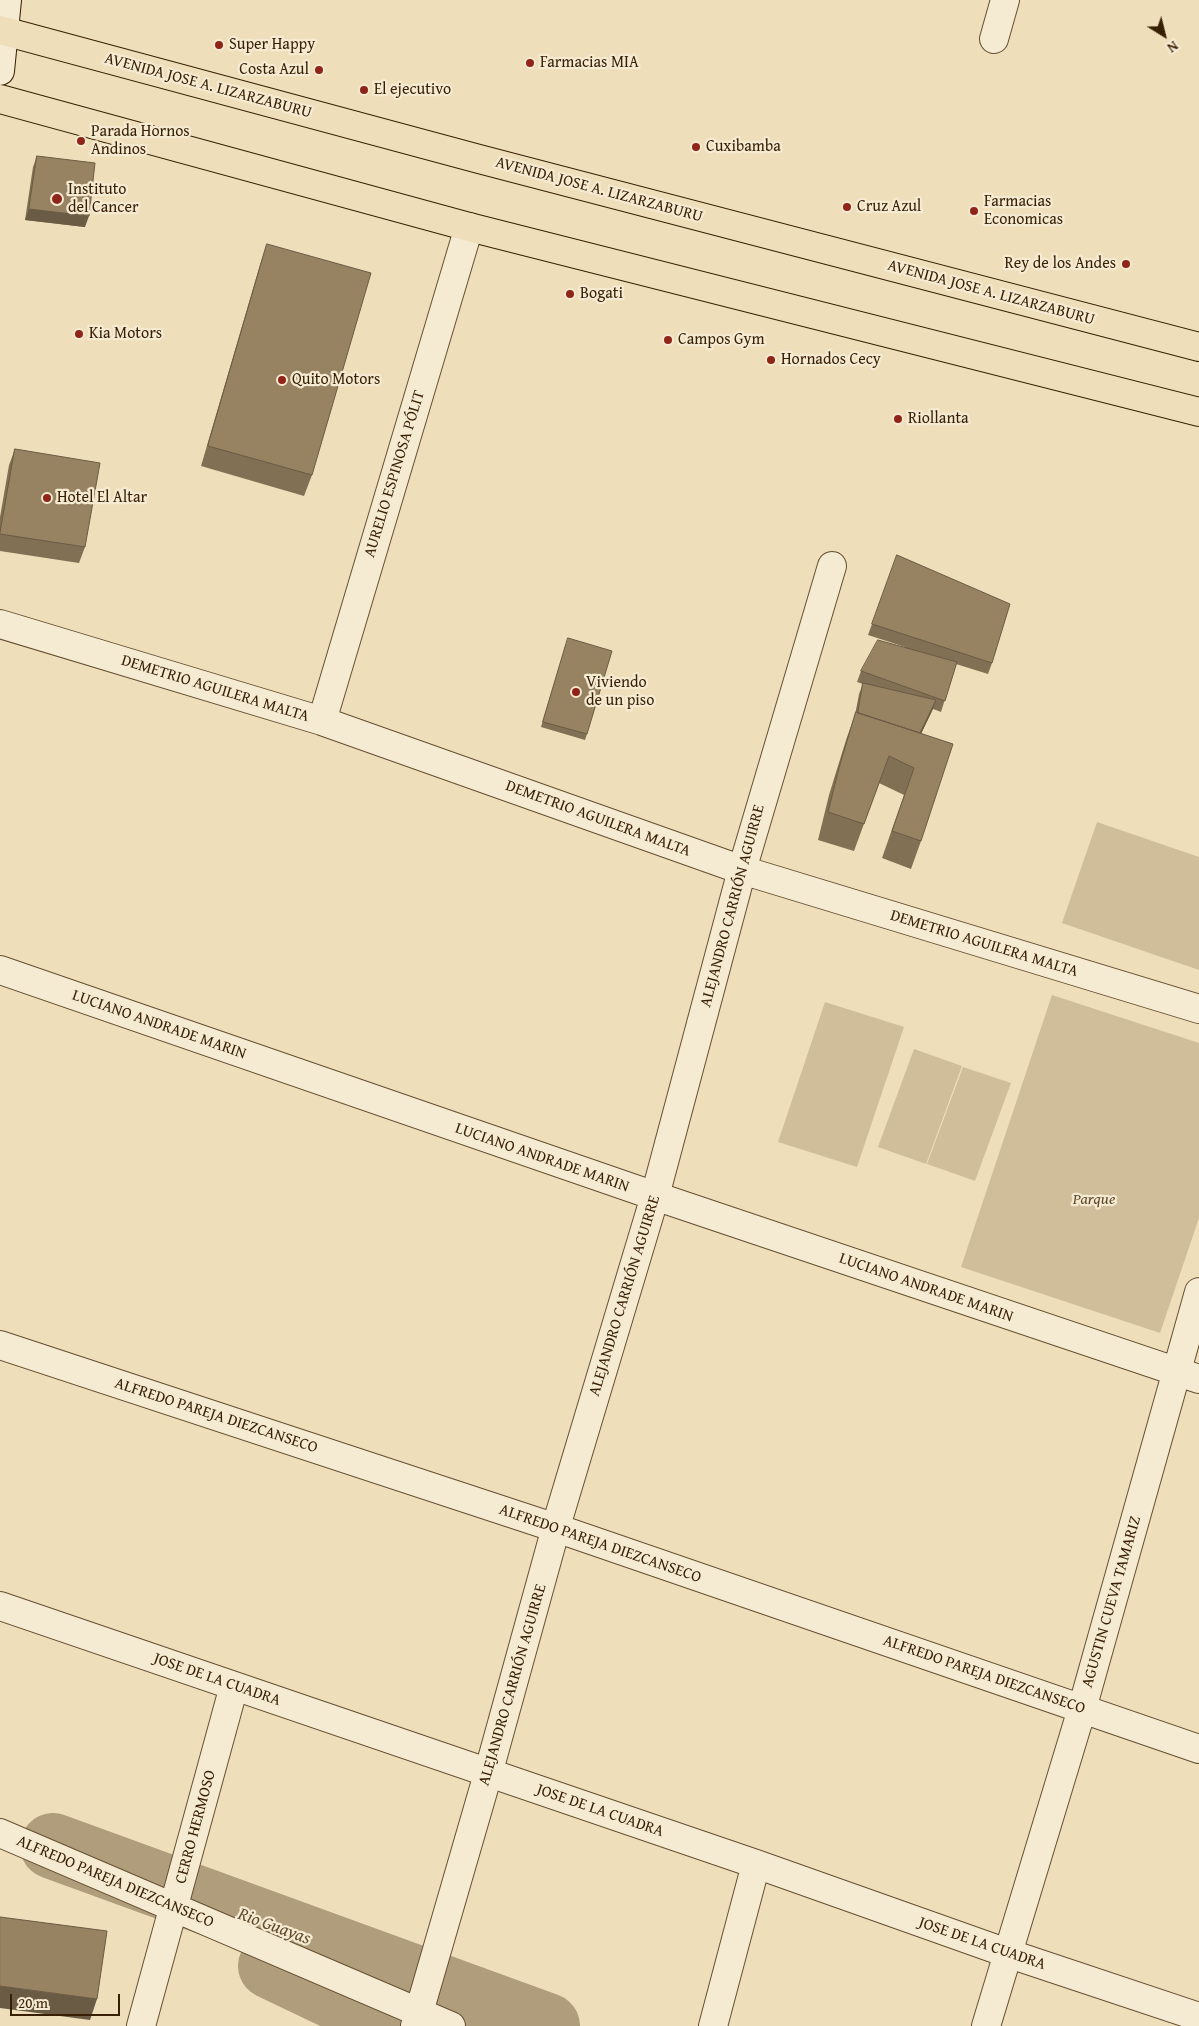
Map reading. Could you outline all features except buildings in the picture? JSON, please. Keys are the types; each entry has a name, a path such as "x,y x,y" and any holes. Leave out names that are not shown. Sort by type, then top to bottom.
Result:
{"main road":[{"name":"AVENIDA JOSE A. LIZARZABURU","path":"2,30 479,159 1199,347"},
{"path":"0,99 469,226 1199,412"}],"street":[{"path":"0,71 2,30 7,0"},
{"path":"994,40 1005,0"},
{"name":"AURELIO ESPINOSA PÓLIT","path":"322,721 469,226"},
{"name":"ALEJANDRO CARRIÓN AGUIRRE","path":"415,2026 488,1774 556,1528 655,1196 742,870 832,566"},
{"name":"DEMETRIO AGUILERA MALTA","path":"0,624 322,721 742,870 1199,1009"},
{"name":"LUCIANO ANDRADE MARIN","path":"0,970 655,1196 1188,1376"},
{"name":"AGUSTIN CUEVA TAMARIZ","path":"986,2026 1006,1954 1082,1709 1188,1376 1199,1292"},
{"name":"ALFREDO PAREJA DIEZCANSECO","path":"0,1345 556,1528 1199,1749"},
{"name":"JOSE DE LA CUADRA","path":"0,1606 756,1864 1006,1954 1199,2017"},
{"name":"CERRO HERMOSO","path":"141,2026 234,1686"},
{"path":"0,1834 436,2026"},
{"name":"ALFREDO PAREJA DIEZCANSECO","path":"0,1834 451,2026"},
{"path":"713,2026 756,1864"}],"green space":[{"path":"1097,822 1199,857 1199,970 1062,923"},
{"name":"Parque","path":"1052,995 1199,1043 1199,1218 1160,1333 961,1267"},
{"path":"825,1002 904,1027 857,1167 778,1142"},
{"path":"914,1049 962,1066 926,1164 878,1147"},
{"path":"963,1067 1011,1083 975,1181 927,1164"}],"waterway":[{"name":"Rio Guayas","path":"53,1846 547,2026"},
{"name":"Rio Guayas","path":"271,1966 395,2025"}],"place":[{"name":"Super Happy","path":"219,45"},
{"name":"Farmacias MIA","path":"530,63"},
{"name":"Costa Azul","path":"319,70"},
{"name":"El ejecutivo","path":"364,90"},
{"name":"Parada Hornos Andinos","path":"81,141"},
{"name":"Cuxibamba","path":"696,147"},
{"name":"Instituto del Cancer","path":"57,199"},
{"name":"Cruz Azul","path":"847,207"},
{"name":"Farmacias Economicas","path":"974,211"},
{"name":"Rey de los Andes","path":"1126,264"},
{"name":"Bogati","path":"570,294"},
{"name":"Kia Motors","path":"79,334"},
{"name":"Campos Gym","path":"668,340"},
{"name":"Hornados Cecy","path":"771,360"},
{"name":"Quito Motors","path":"282,380"},
{"name":"Riollanta","path":"898,419"},
{"name":"Hotel El Altar","path":"47,498"},
{"name":"Viviendo de un piso","path":"576,692"}]}
